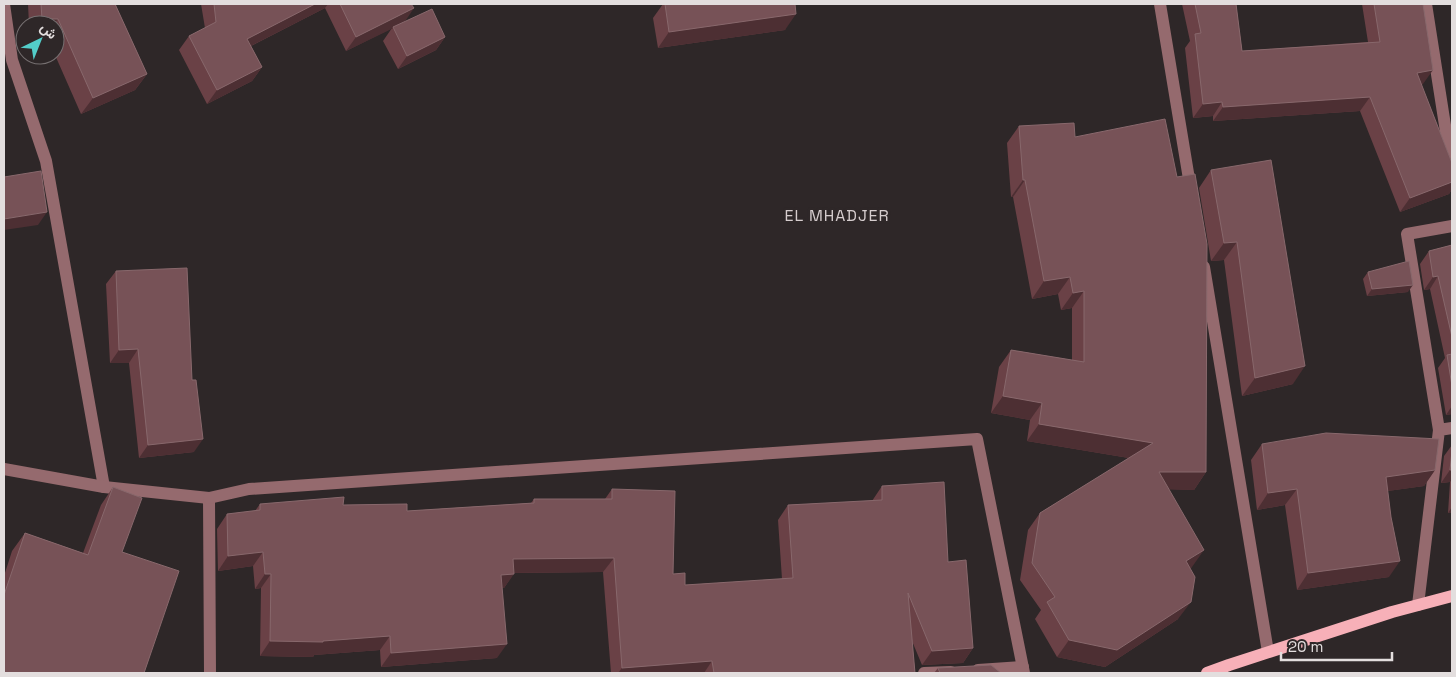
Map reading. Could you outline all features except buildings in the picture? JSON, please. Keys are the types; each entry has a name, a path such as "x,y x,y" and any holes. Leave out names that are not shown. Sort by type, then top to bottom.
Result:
{"main road":[{"path":"1207,673 1392,612 1452,596"}],"street":[{"path":"4,4 12,60 46,161 104,487"},
{"path":"1160,4 1193,200"},
{"path":"1426,4 1452,170"},
{"path":"1418,605 1439,430 1407,234 1452,226"},
{"path":"1202,259 1268,652"},
{"path":"1439,430 1452,428"},
{"path":"4,469 104,487 209,498 249,489 977,438 1024,670 924,673"},
{"path":"209,498 210,673"}],"district":[{"name":"EL MHADJER","path":"837,215"}]}
